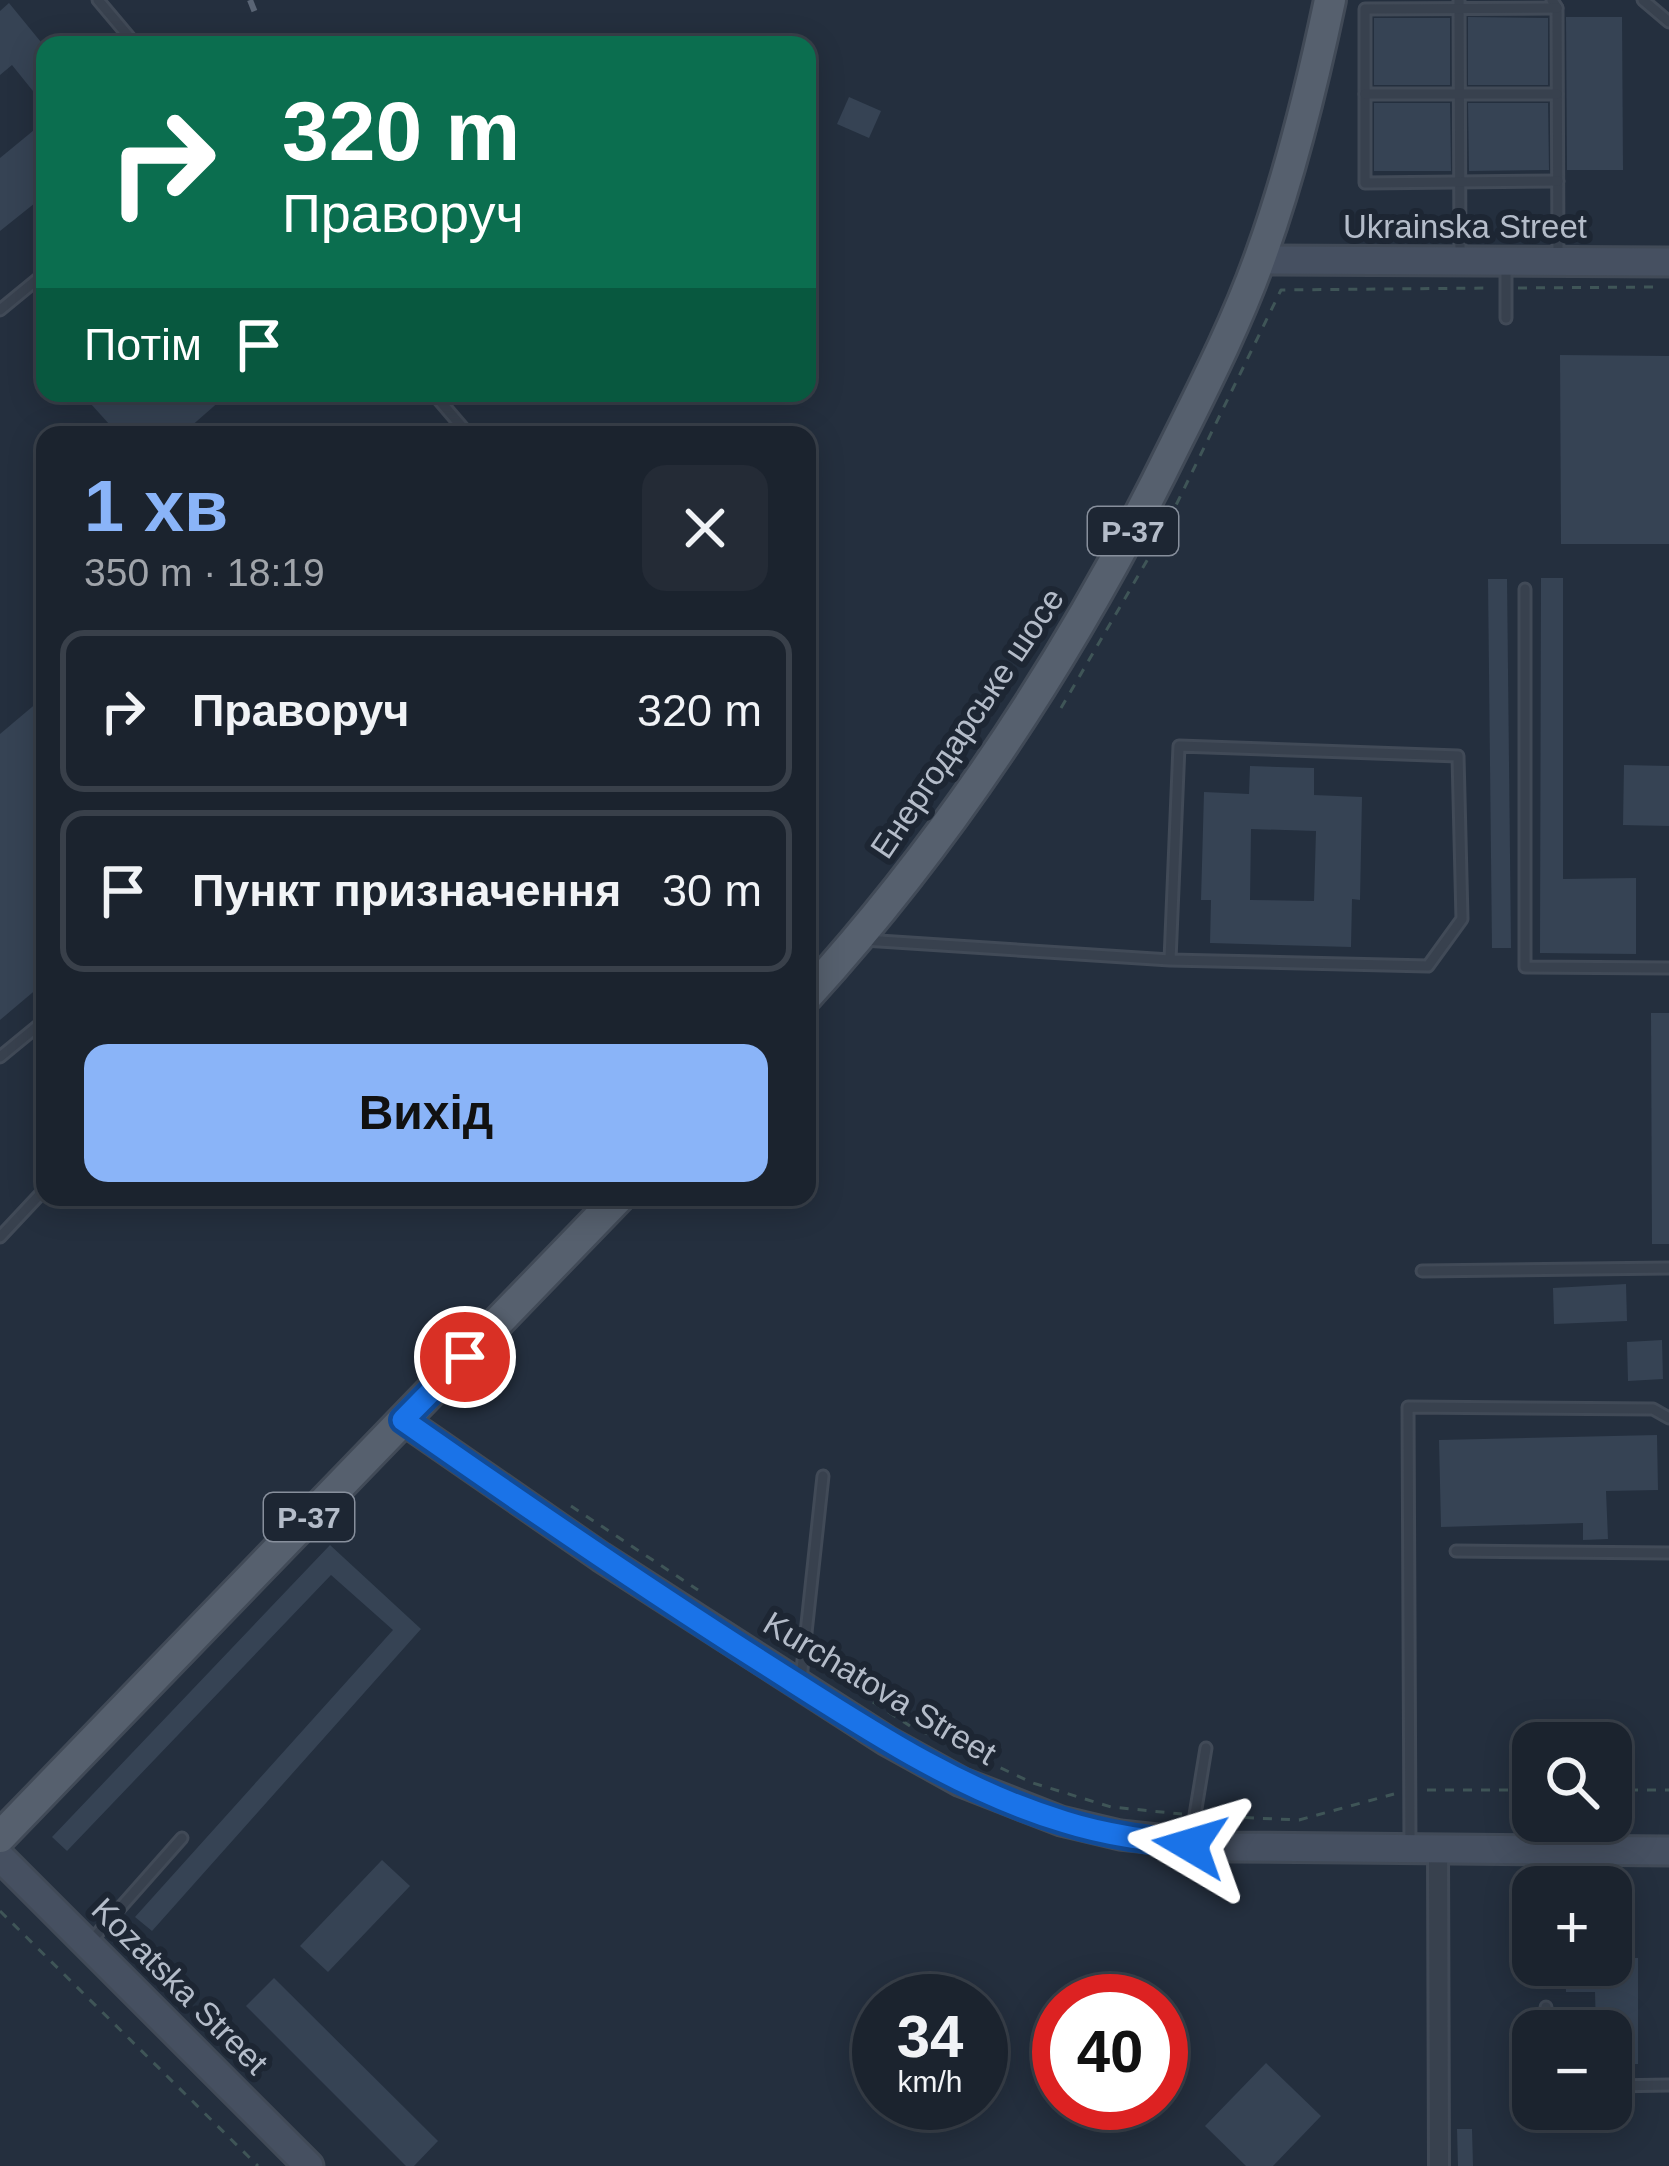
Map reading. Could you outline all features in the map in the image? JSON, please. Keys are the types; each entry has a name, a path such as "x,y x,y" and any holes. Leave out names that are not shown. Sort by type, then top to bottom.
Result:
{"main road":[{"name":"Енергодарське шосе","path":"816,986 859,940 984,775 1129,539 1260,260 1284,187 1330,0"},
{"name":"Р-37","path":"0,1837 610,1206"}],"street":[{"name":"Ukrainska Street","path":"1260,260 1460,262 1506,275 1558,263 1669,262"},
{"name":"Kurchatova Street","path":"403,1420 602,1557 921,1761 995,1797 1088,1829 1190,1845 1669,1851"},
{"path":"1424,1851 1439,2166"},
{"name":"Kozatska Street","path":"0,1857 309,2166"}],"lane":[{"path":"98,0 128,36"},
{"path":"1643,0 1669,22"},
{"path":"1459,4 1460,262"},
{"path":"1558,181 1365,183 1365,9 1555,4 1557,94 1558,181 1558,263"},
{"path":"1365,94 1557,94"},
{"path":"1506,275 1506,318"},
{"path":"0,310 36,280"},
{"path":"441,402 462,426"},
{"path":"1525,590 1525,967 1669,968"},
{"path":"859,940 1170,960 1428,966 1462,919 1457,756 1179,746 1170,960"},
{"path":"0,1057 36,1027"},
{"path":"0,1238 36,1199"},
{"path":"1422,1270 1669,1268"},
{"path":"1424,1851 1410,1790 1408,1407 1653,1409 1669,1418"},
{"path":"801,1686 823,1476"},
{"path":"1456,1551 1669,1553"},
{"path":"1190,1845 1206,1748"},
{"path":"88,1945 182,1838"},
{"path":"1632,2086 1669,2085"}],"path":[{"path":"1061,708 1160,540 1281,290 1506,275 1669,287"},
{"path":"573,1508 707,1596"},
{"path":"858,1694 915,1728 1033,1784 1112,1807 1299,1820 1410,1790 1512,1790"},
{"path":"1632,1790 1669,1790"},
{"path":"0,1911 258,2166"}],"building":[{"path":"9,3 36,36 36,95 12,65 0,75 0,11"},
{"path":"1468,17 1548,18 1548,85 1468,85"},
{"path":"1566,17 1622,17 1623,170 1567,170"},
{"path":"1374,18 1450,18 1450,85 1374,85"},
{"path":"849,97 881,111 869,138 837,124"},
{"path":"1374,103 1450,103 1451,171 1374,171"},
{"path":"1468,103 1548,103 1549,170 1469,171"},
{"path":"36,128 36,202 0,231 0,158"},
{"path":"1560,355 1669,356 1669,544 1561,544"},
{"path":"89,402 219,402 191,426 111,426"},
{"path":"1541,578 1563,578 1563,879 1636,878 1636,954 1540,953"},
{"path":"1488,579 1507,579 1511,948 1492,948"},
{"path":"36,704 36,990 0,1020 0,734"},
{"path":"1624,765 1669,766 1669,826 1623,825"},
{"path":"1250,766 1314,768 1314,795 1362,797 1360,900 1352,899 1351,947 1210,943 1211,900 1201,900 1204,792 1249,794","holes":["1251,829 1316,831 1314,901 1250,900"]},
{"path":"1651,1013 1669,1013 1669,1244 1652,1244"},
{"path":"1626,1284 1627,1321 1554,1324 1553,1288"},
{"path":"1662,1340 1663,1379 1628,1381 1627,1342"},
{"path":"1657,1435 1658,1490 1606,1491 1608,1539 1583,1540 1583,1523 1441,1527 1439,1440"},
{"path":"330,1545 421,1629 152,1931 135,1917 393,1630 331,1575 67,1851 52,1837"},
{"path":"382,1860 410,1886 328,1972 300,1946"},
{"path":"1632,1958 1638,1958 1638,2064 1632,2064 1632,2010 1595,2010 1595,1992 1566,1992 1566,1986 1632,1986"},
{"path":"274,1978 438,2141 414,2166 406,2166 246,2006"},
{"path":"1266,2063 1321,2116 1273,2166 1246,2166 1205,2126"},
{"path":"1457,2129 1472,2129 1473,2166 1458,2166"}],"railway":[{"path":"250,0 258,20"}],"route":[{"path":"465,1357 403,1420 602,1557 886,1741 961,1781 1088,1829 1190,1845"}]}
